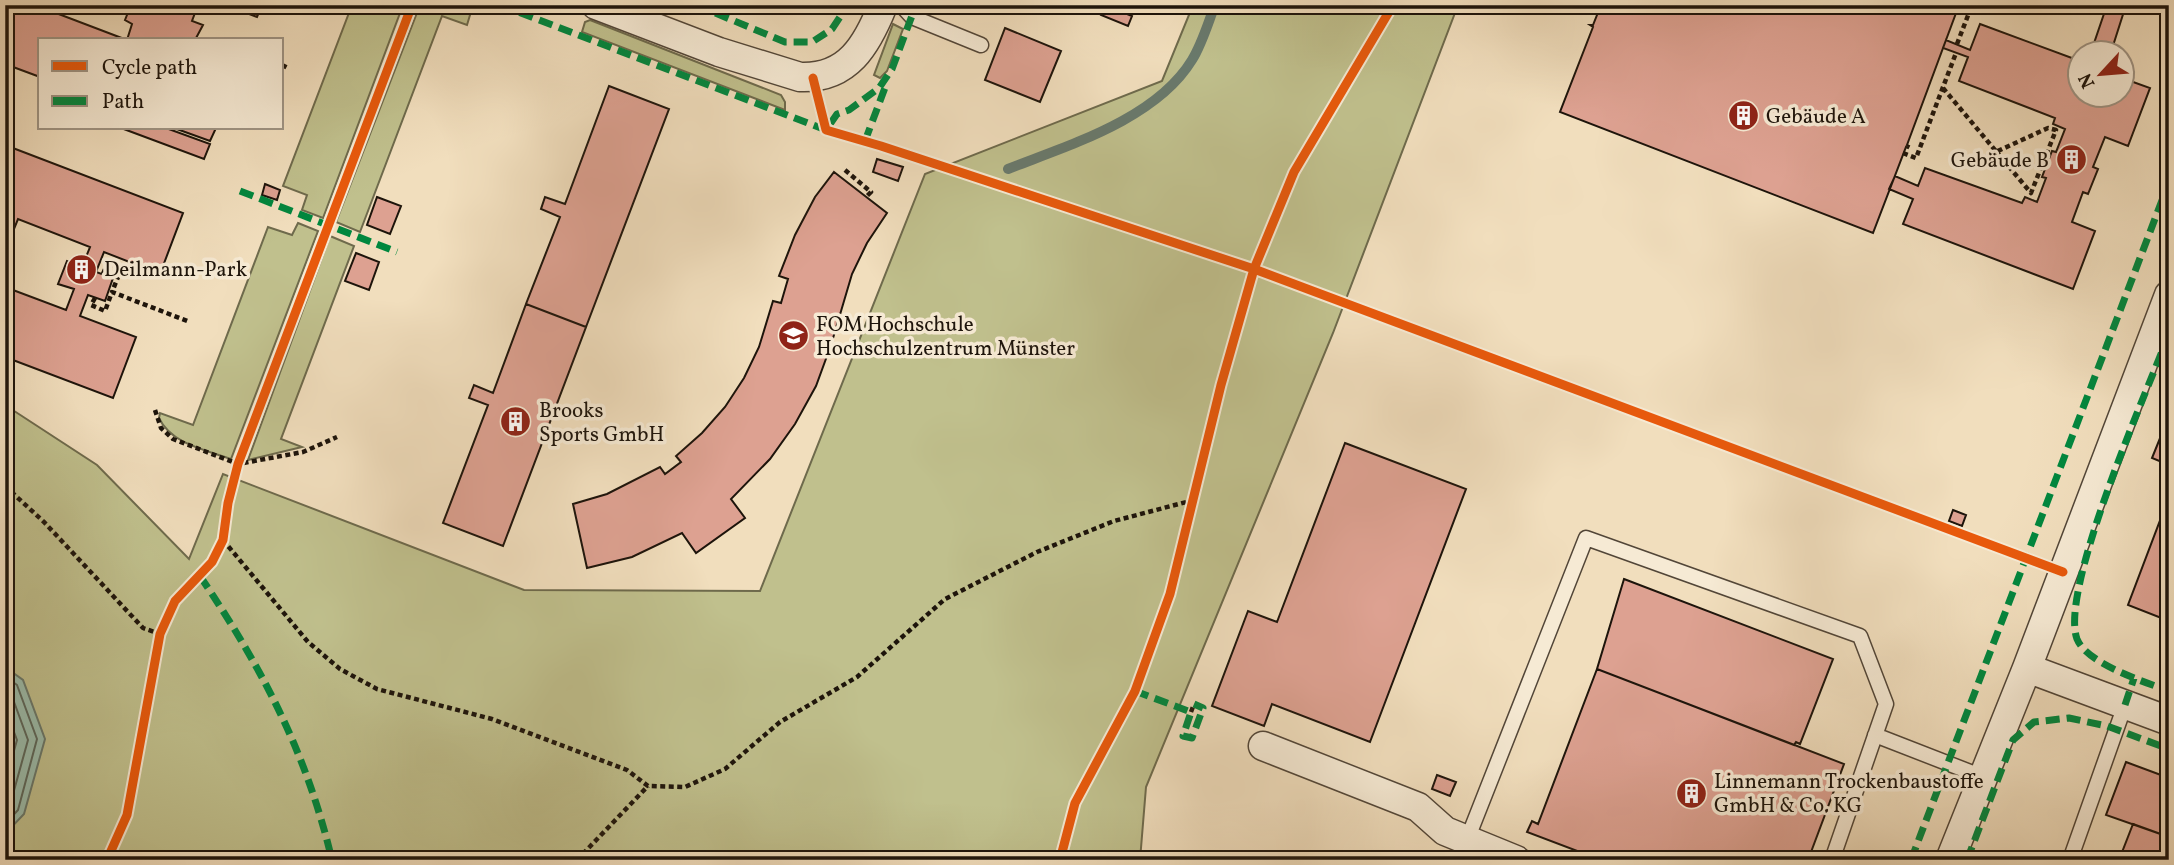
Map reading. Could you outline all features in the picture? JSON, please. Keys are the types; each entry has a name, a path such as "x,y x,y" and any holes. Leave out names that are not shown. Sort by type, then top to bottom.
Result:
{"street":[{"path":"596,5 719,52 800,77 813,78 828,75 859,52 883,5"},
{"path":"1950,860 2027,668 2169,295"},
{"path":"2027,668 2169,721"},
{"path":"1264,746 1418,807 1445,831 1516,860"}],"lane":[{"path":"901,5 912,17 981,45"},
{"path":"1466,840 1586,538 1860,636 1886,704 1832,860"},
{"path":"2070,860 2125,705"},
{"path":"1875,735 1983,777"}],"path":[{"path":"1957,44 1972,5"},
{"path":"1903,153 1916,158 1956,52"},
{"path":"1943,88 1996,151 2031,193 2056,130 2048,128 1996,151 1963,167"},
{"path":"845,170 871,192 867,196"},
{"path":"94,298 91,305 105,311 120,272 106,267 103,275"},
{"path":"112,292 190,322"},
{"path":"155,411 161,428 173,439 239,464 303,452 337,437"},
{"path":"5,486 44,522 143,628 160,634"},
{"path":"223,540 309,642 340,669 377,689 492,719 627,769 648,786 685,787 726,769 780,722 857,677 945,598 1037,552 1114,521 1194,500"},
{"path":"1191,712 1194,704"},
{"path":"577,860 648,786"}],"green space":[{"path":"352,5 403,5 323,218 302,210 307,195 283,186"},
{"path":"420,5 473,5 467,25 442,16 360,232 336,222"},
{"path":"1193,5 1458,5 1333,333 1146,787 1140,860 5,860 5,405 97,465 189,559 223,474 524,590 760,591 925,174 1162,81"},
{"path":"590,20 781,95 785,110 582,32 585,22"},
{"path":"893,24 903,29 887,71 880,78 874,75"},
{"path":"298,223 318,231 231,459 180,440 165,427 159,418 160,413 193,425 268,227 292,235"},
{"path":"330,236 354,246 281,439 302,447 248,460"}],"water":[{"path":"5,667 23,680 45,739 24,814 5,834"}],"building":[{"path":"5,5 35,5 122,38 38,38 38,76 5,64"},
{"path":"131,5 198,5 192,21 203,25 196,38 128,38 132,24 125,20"},
{"path":"226,5 262,5 257,17"},
{"path":"1105,5 1132,16 1128,26 1101,15"},
{"name":"Gebäude A","path":"1601,5 1959,5 1907,145 1909,146 1906,147 1873,233 1560,112 1593,27 1590,25 1593,25"},
{"path":"2107,5 2126,5 2115,38 2096,38"},
{"path":"2140,5 2169,5 2169,15"},
{"name":"Gebäude B","path":"1980,24 2066,56 2066,108 2136,108 2136,83 2150,88 2128,146 2105,137 2093,167 2098,169 2088,194 2083,192 2072,222 2095,231 2073,289 1903,224 1913,199 1889,189 1895,176 1918,186 1925,168 2022,203 2025,197 2037,202 2046,178 2042,177 2052,151 2056,152 2065,129 2053,124 2055,118 1959,81 1968,57 1943,48 1946,40 1970,50"},
{"path":"1005,28 1061,51 1040,102 985,80"},
{"path":"609,86 669,109 586,327 526,304 560,217 541,209 545,197 565,204"},
{"path":"126,130 172,130 210,144 204,159"},
{"path":"180,130 215,130 210,141"},
{"name":"Deilmann-Park","path":"5,145 183,213 160,274 104,252 96,272 113,278 105,301 88,295 80,316 136,337 113,398 5,357 5,287 66,310 74,289 58,284 67,261 82,267 90,247 18,219 5,251"},
{"path":"877,159 903,167 898,181 873,172"},
{"path":"834,172 887,213 867,243 852,274 816,386 795,424 770,459 731,499 745,518 696,553 682,533 632,557 587,568 573,504 607,494 660,467 665,474 681,462 676,456 702,433 725,407 744,378 759,347 773,301 781,303 788,279 779,276 795,235 815,197"},
{"path":"265,184 280,190 277,200 262,195"},
{"path":"377,197 401,206 390,234 367,225"},
{"path":"356,253 379,262 369,290 345,281"},
{"name":"Brooks Sports GmbH","path":"526,304 586,327 503,546 443,523 488,405 469,398 474,385 493,393"},
{"path":"2169,416 2169,465 2152,458"},
{"path":"1345,443 1466,489 1370,742 1272,704 1264,726 1212,706 1248,611 1277,622"},
{"path":"2167,502 2169,503 2169,621 2128,605"},
{"path":"1953,510 1966,515 1962,526 1949,521"},
{"path":"1624,579 1833,659 1800,744 1796,742 1794,745 1597,669"},
{"name":"Linnemann Trockenbaustoffe GmbH & Co. KG","path":"1597,669 1844,764 1808,860 1601,860 1527,832 1532,821 1538,824"},
{"path":"2126,762 2169,778 2169,837 2106,815"},
{"path":"1437,775 1456,782 1450,796 1432,789"},
{"path":"2133,824 2169,837 2169,860 2119,860"}],"waterway":[{"path":"1008,169 1084,140 1157,99 1176,81 1192,60 1215,5"}],"marked path":[{"path":"500,5 826,130 837,114 849,110 879,88 892,69 916,5"},
{"path":"696,5 785,42 812,42 832,29 848,5"},
{"path":"865,141 886,85"},
{"path":"1911,860 2169,182"},
{"path":"240,191 397,252"},
{"path":"2169,334 2125,443 2092,536 2075,614 2077,639 2092,656 2118,671 2169,691"},
{"path":"200,576 243,644 280,712 309,783 332,860"},
{"path":"2125,705 2134,678"},
{"path":"1135,691 1191,712 1183,736 1192,738 1203,708 1194,704"},
{"path":"1967,860 2013,740 2034,722 2069,718 2107,726 2169,749"}],"cycle path":[{"path":"107,860 127,815 160,634 175,601 212,562 223,540 228,503 238,464 412,5"},
{"path":"1060,860 1075,803 1135,691 1170,594 1221,385 1254,269 1294,172 1393,5"},
{"path":"813,78 826,130 1254,269 2063,572"}],"place":[{"name":"Gebäude A","path":"1743,116"},
{"name":"Gebäude B","path":"2072,160"},
{"name":"Deilmann-Park","path":"81,269"},
{"name":"FOM Hochschule Hochschulzentrum Münster","path":"793,336"},
{"name":"Brooks Sports GmbH","path":"516,422"},
{"name":"Linnemann Trockenbaustoffe GmbH & Co. KG","path":"1691,793"}]}
